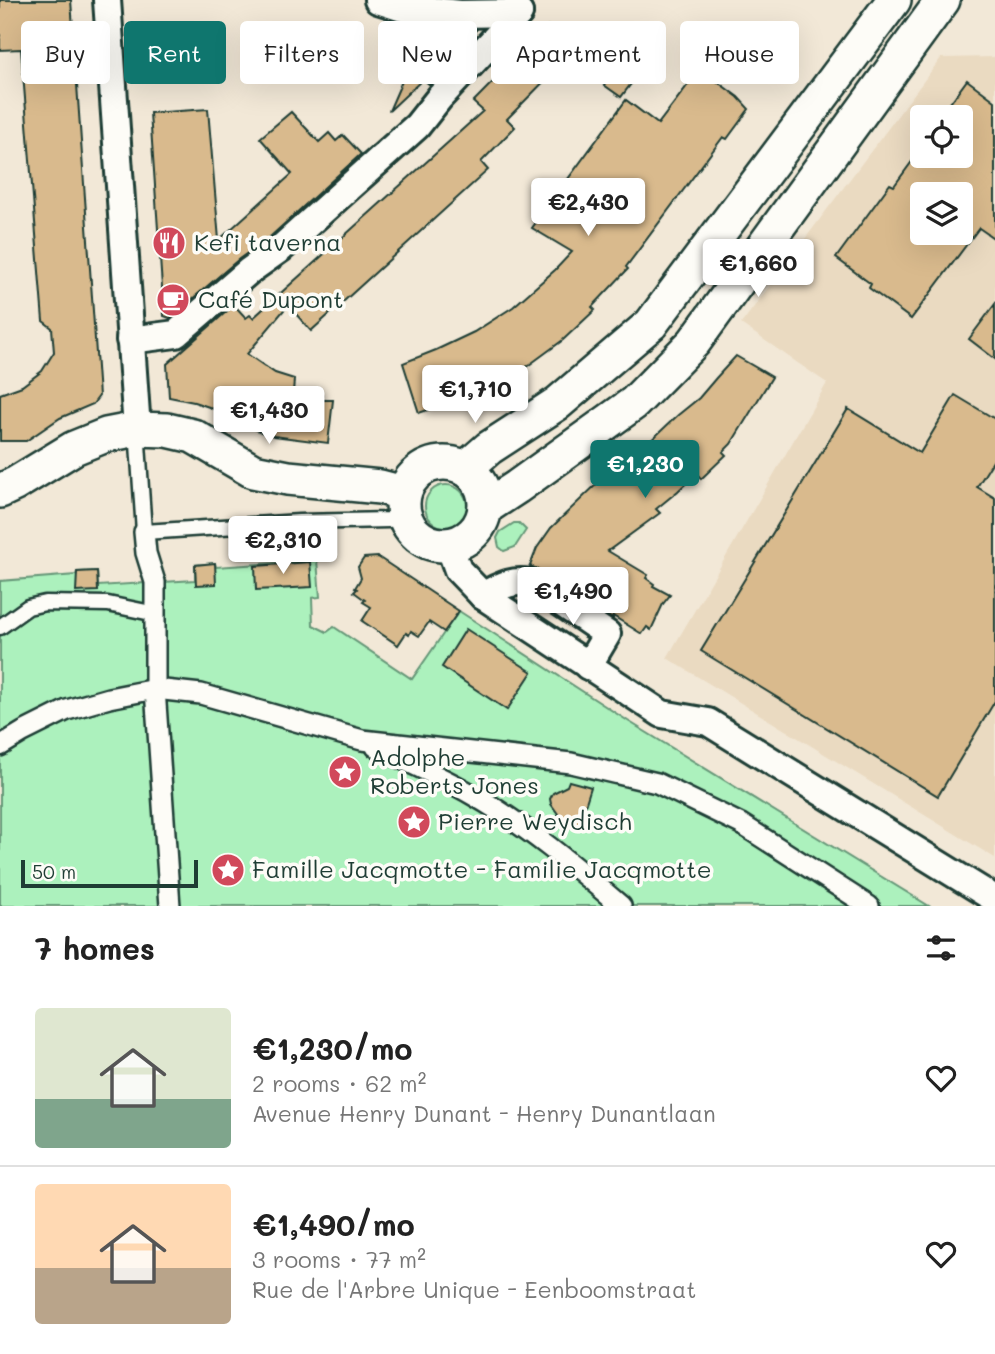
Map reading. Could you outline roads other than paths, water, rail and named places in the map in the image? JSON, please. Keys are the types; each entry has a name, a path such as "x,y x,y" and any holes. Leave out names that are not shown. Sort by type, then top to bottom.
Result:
{"street":[{"path":"107,0 137,429"},
{"path":"130,340 176,334 249,271 279,249 417,126 440,97 520,13 460,14 403,8 378,0"},
{"path":"465,468 489,448 558,403 651,324 894,0"},
{"path":"485,508 634,403 694,342 943,0"},
{"path":"0,491 74,448 106,435 137,429 167,430 193,436 253,471 289,478 380,487 403,503"},
{"path":"440,463 465,468 481,485 485,508 481,521 465,540 449,545 427,543 408,525 403,503 409,481 417,472 440,463"},
{"path":"144,532 146,553 155,582 155,689 170,906"},
{"path":"449,545 458,570 483,596 662,714 708,722 995,899"},
{"path":"483,596 497,587 516,582 535,585 607,634 588,666"},
{"path":"0,746 67,710 109,698 155,689 201,694 362,740 571,763 657,783 741,824 869,906"},
{"path":"362,740 473,795 506,816 558,854 621,906"}],"lane":[{"path":"137,429 144,532 299,522 389,520 403,503"},
{"path":"0,627 28,607 45,603 108,604 156,614"}],"place":[{"name":"Kefi taverna","path":"169,243"},
{"name":"Café Dupont","path":"173,300"},
{"name":"Adolphe Roberts Jones","path":"345,772"},
{"name":"Pierre Weydisch","path":"414,822"},
{"name":"Famille Jacqmotte - Familie Jacqmotte","path":"228,870"}]}
